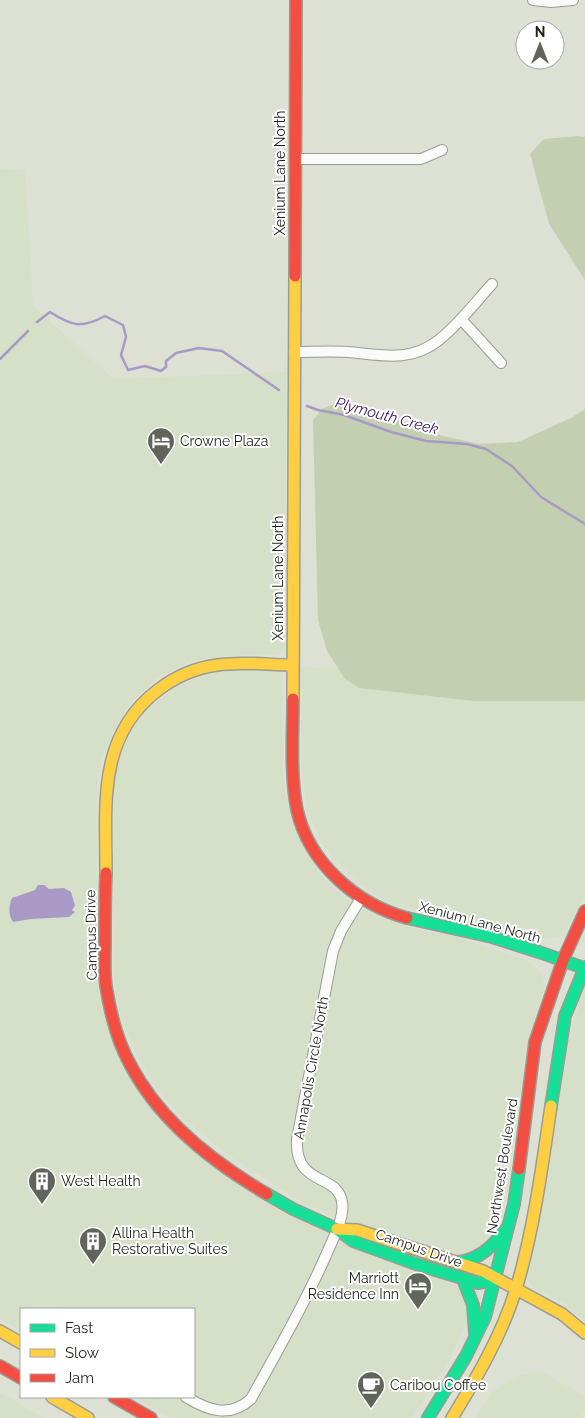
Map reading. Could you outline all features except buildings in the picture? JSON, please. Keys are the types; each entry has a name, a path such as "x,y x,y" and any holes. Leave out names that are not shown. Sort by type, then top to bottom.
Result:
{"main road":[{"name":"Xenium Lane North","path":"296,0 293,772 294,795 299,817 308,839 320,858 334,874 361,898 394,914 493,938 585,968"},
{"name":"Campus Drive","path":"293,665 216,665 196,670 177,678 143,702 119,736 110,763 106,797 105,957 106,985 120,1039 130,1065 162,1111 181,1131 216,1160 254,1186 293,1209 337,1229 353,1241 463,1279 478,1283 496,1280"},
{"name":"Northwest Boulevard","path":"428,1418 466,1356 485,1317 514,1204 535,1042 563,960 585,911"},
{"path":"452,1418 483,1367 516,1289 535,1211 566,1016 585,968"},
{"path":"455,1262 469,1261 478,1257 490,1248 509,1226"},
{"name":"Campus Drive","path":"337,1229 357,1230 482,1271 562,1314 585,1333"},
{"path":"463,1279 470,1292 474,1307 476,1322 475,1338"},
{"path":"0,1331 20,1342"},
{"path":"0,1366 20,1377"},
{"path":"54,1398 88,1418"},
{"path":"116,1398 151,1418"}],"street":[{"path":"533,0 551,2 573,0"},
{"path":"295,159 421,159 442,150"},
{"path":"294,352 346,352 388,357 406,355 438,340 461,319 492,284"},
{"path":"461,319 501,363"},
{"name":"Annapolis Circle North","path":"188,1398 216,1414 236,1412 245,1406 314,1283 337,1229 343,1203 340,1194 334,1188 311,1176 305,1170 298,1155 297,1139 333,950 341,931 361,898"}],"shaded area":[{"path":"585,137 585,280 549,224 530,154 544,139"},
{"path":"0,169 25,170 33,306 114,379 286,372 285,648 283,652 278,654 219,656 189,662 156,679 130,703 115,727 102,757 97,792 97,980 104,1016 118,1058 142,1098 173,1133 210,1165 309,1224 455,1285 465,1293 469,1307 467,1322 449,1361 412,1418 172,1418 137,1398 195,1398 195,1308 20,1308 20,1330 0,1319"},
{"path":"337,403 368,409 443,436 479,444 518,442 571,418 585,409 585,701 473,701 359,688 345,679 327,651 318,620 313,420 322,409"},
{"path":"300,667 338,668 345,679 359,688 473,701 585,701 585,894 568,928 560,936 548,939 534,937 497,925 410,909 385,900 361,885 336,861 321,842 308,810 303,781"},
{"path":"234,671 282,672 283,775 287,802 295,829 306,852 323,878 342,896 374,916 421,930 455,937 526,960 537,969 543,978 544,988 531,1034 512,1147 492,1239 476,1256 454,1256 371,1231 307,1205 231,1157 182,1117 160,1093 136,1053 117,1007 113,962 114,787 118,762 130,734 144,712 174,689 207,673"},
{"path":"38,885 44,885 49,889 64,888 71,892 75,906 72,910 75,912 69,917 13,922 10,916 12,898 35,890"},
{"path":"585,983 585,1322 565,1304 533,1288 528,1279 527,1265 547,1185 567,1045"},
{"path":"540,1371 585,1396 585,1410 581,1418 476,1418 491,1393 516,1376"},
{"path":"0,1393 10,1398 44,1418 0,1418"}],"waterway":[{"name":"Plymouth Creek","path":"37,322 50,312 64,320 77,324 89,323 105,316 123,325 126,337 121,355 128,370 145,366 161,371 166,367 166,361 176,353 199,348 222,351 279,390"},
{"name":"Plymouth Creek","path":"0,359 28,331"},
{"name":"Plymouth Creek","path":"307,406 344,415 391,432 426,441 467,444 486,449 512,466 541,497 585,524"}],"traffic: fast":[{"path":"407,918 492,937 584,968"},
{"path":"551,1106 565,1016 585,967"},
{"path":"428,1418 466,1356 485,1317 514,1204 519,1169"},
{"path":"267,1194 293,1209 337,1229 353,1241 416,1264 478,1283 495,1280"},
{"path":"459,1262 474,1258 487,1250 508,1227"},
{"path":"463,1279 473,1305 475,1333"}],"traffic: slow":[{"path":"293,699 295,276"},
{"path":"106,873 106,797 109,773 115,750 124,728 138,708 165,685 178,677 201,668 236,663 293,665"},
{"path":"452,1418 480,1371 504,1323 516,1289 533,1221 551,1106"},
{"path":"337,1229 357,1230 483,1271 562,1314 585,1333"},
{"path":"0,1331 20,1342"},
{"path":"54,1398 88,1418"}],"traffic: jam":[{"path":"295,276 296,0"},
{"path":"293,699 293,783 297,810 303,829 312,847 337,879 353,892 388,912 407,918"},
{"path":"106,873 105,981 112,1017 126,1057 157,1105 190,1139 227,1169 267,1194"},
{"path":"519,1169 535,1042 563,960 585,911"},
{"path":"0,1366 20,1377"},
{"path":"116,1398 151,1418"}],"place":[{"name":"Crowne Plaza","path":"161,465"},
{"name":"West Health","path":"42,1205"},
{"name":"Allina Health Restorative Suites","path":"93,1265"},
{"name":"Marriott Residence Inn","path":"418,1310"},
{"name":"Caribou Coffee","path":"371,1409"}]}
